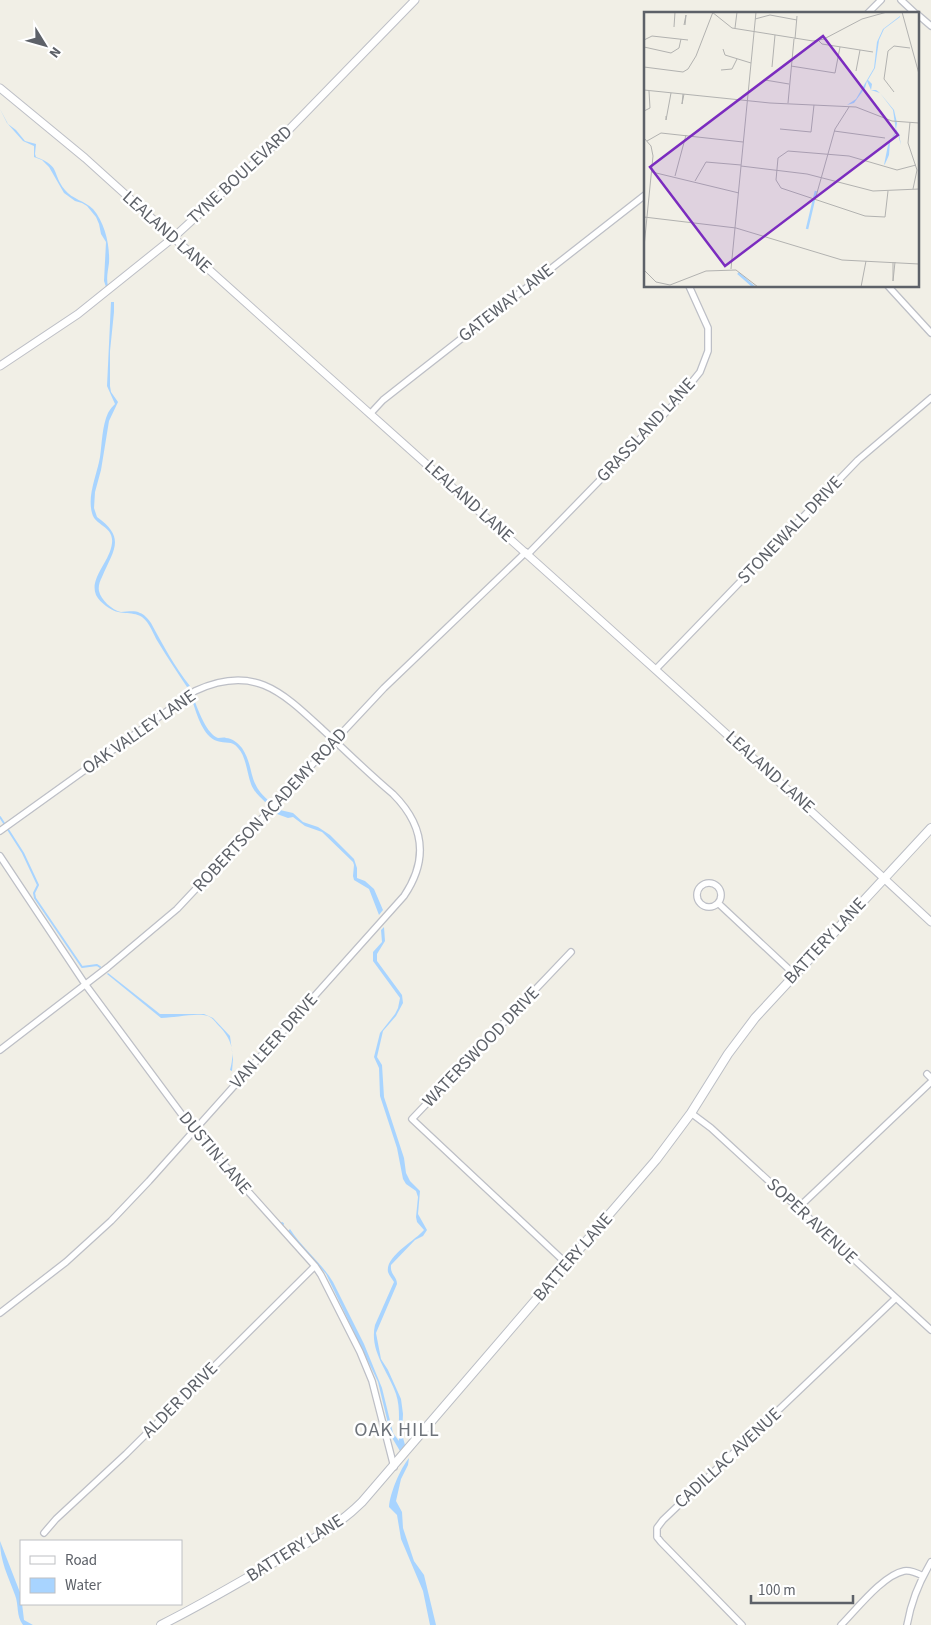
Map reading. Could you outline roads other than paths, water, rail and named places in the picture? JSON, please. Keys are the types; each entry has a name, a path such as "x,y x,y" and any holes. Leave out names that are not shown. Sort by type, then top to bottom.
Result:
{"main road":[{"name":"BATTERY LANE","path":"161,1625 224,1591 330,1529 359,1506 645,1174 691,1113 740,1036 794,974 931,828"}],"street":[{"name":"TYNE BOULEVARD","path":"0,366 78,314 174,237 274,145 415,0"},
{"path":"869,12 881,0"},
{"path":"901,0 915,12"},
{"path":"918,15 931,26"},
{"name":"LEALAND LANE","path":"0,88 66,141 527,553 817,815 931,922"},
{"name":"GATEWAY LANE","path":"370,414 383,400 410,378 643,197"},
{"name":"GRASSLAND LANE","path":"527,553 674,404 700,372 708,352 708,328 690,288"},
{"path":"890,288 931,333"},
{"name":"STONEWALL DRIVE","path":"656,669 858,460 931,398"},
{"name":"ROBERTSON ACADEMY ROAD","path":"0,1050 136,944 177,909 390,682 527,553"},
{"name":"OAK VALLEY LANE","path":"0,830 187,696 204,687 220,682 248,681 274,689 291,700 335,740"},
{"name":"VAN LEER DRIVE","path":"0,1313 66,1262 104,1228 194,1131 398,903 415,878 419,860 419,842 415,824 409,813 393,794 335,740"},
{"name":"DUSTIN LANE","path":"0,856 85,984 194,1131 315,1266 338,1308 372,1381 394,1467"},
{"path":"709,882 718,886 721,895 718,903 708,907 700,903 696,893 700,886 709,882"},
{"path":"718,903 794,974"},
{"name":"WATERSWOOD DRIVE","path":"567,1264 412,1119 571,952"},
{"path":"798,1208 930,1078"},
{"name":"SOPER AVENUE","path":"691,1113 711,1128 931,1330"},
{"name":"ALDER DRIVE","path":"44,1533 56,1519 126,1454 315,1266"},
{"name":"CADILLAC AVENUE","path":"742,1625 661,1542 656,1528 896,1298"},
{"path":"907,1625 914,1596 931,1562"},
{"path":"842,1625 876,1590 897,1574 908,1571 923,1576"}],"water":[{"path":"0,109 8,124 25,141 36,144 36,157 42,160 34,157 34,146 23,141 7,123"},
{"path":"42,160 53,167 65,190 71,196 90,206 101,221 108,242 108,286 106,287 104,281 106,242 101,234 96,217 87,206 75,201 64,193 49,167"},
{"path":"111,302 114,302 114,312 110,351 110,386 111,392 118,402 109,421 101,470 95,492 94,508 97,517 112,531 115,544 100,582 99,591 107,604 121,612 111,609 105,605 96,595 95,582 108,557 112,537 107,529 94,517 91,506 104,423 108,413 115,404 107,386"},
{"path":"121,612 138,612 148,619 190,686 187,687 145,619 138,615"},
{"path":"195,702 204,722 214,736 231,739 242,748 249,762 257,787 268,800 265,802 251,784 241,751 233,744 217,741 204,730 193,703"},
{"path":"280,810 293,813 303,822 318,827 330,835 354,859 357,868 357,878 365,881 374,889 383,910 379,915 369,889 354,880 353,862 322,832 305,826 293,817 288,818 277,814"},
{"path":"384,927 385,941 377,954 377,961 402,995 403,1003 396,1016 383,1031 377,1057 382,1065 384,1097 404,1158 406,1173 410,1181 420,1191 418,1214 427,1230 423,1236 415,1240 391,1265 397,1284 376,1333 381,1359 401,1399 403,1414 402,1434 405,1445 400,1451 391,1436 378,1382 326,1274 288,1231 290,1229 333,1282 364,1344 382,1388 393,1433 399,1441 398,1400 377,1352 374,1334 375,1325 394,1282 388,1272 391,1260 424,1230 417,1222 418,1197 416,1191 406,1184 403,1179 397,1148 380,1096 379,1068 374,1057 380,1033 395,1014 400,998 373,961 373,952 382,942 381,930"},
{"path":"108,973 160,1014 204,1014 213,1018 230,1036 231,1047 224,1032 210,1017 198,1015 161,1018"},
{"path":"232,1053 233,1059 232,1071 230,1070"},
{"path":"409,1458 408,1465 401,1479 396,1501 402,1512 403,1528 414,1561 424,1575 436,1625 430,1625 423,1591 401,1539 397,1515 389,1507 396,1481"},
{"path":"0,1541 20,1592 20,1605 22,1605 24,1620 33,1625 23,1625 19,1618 16,1599 0,1548"}],"waterway":[{"path":"0,817 23,853 38,885 34,893 35,898 82,967 97,965 100,967"}],"district":[{"name":"OAK HILL","path":"397,1430"}]}
